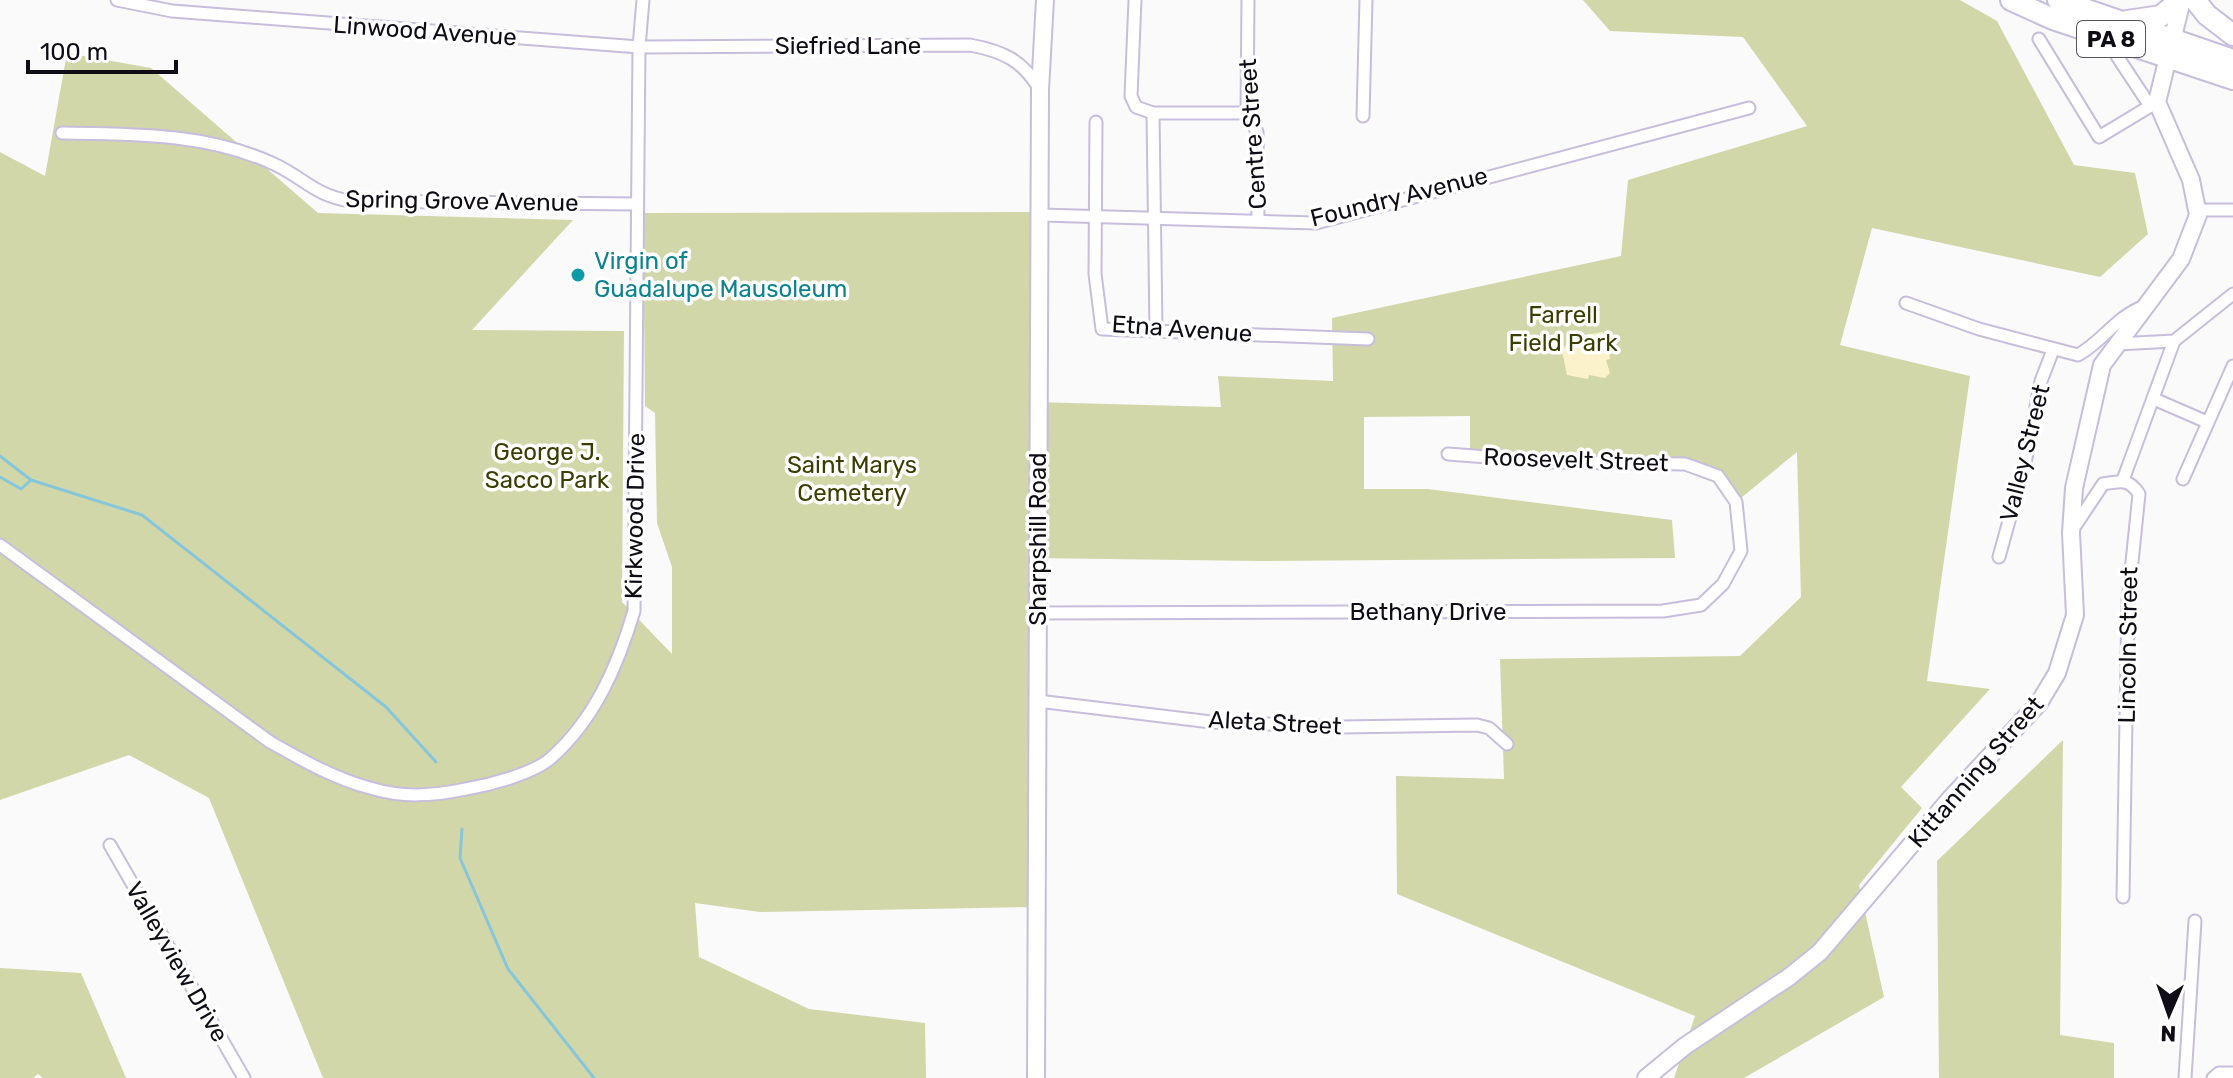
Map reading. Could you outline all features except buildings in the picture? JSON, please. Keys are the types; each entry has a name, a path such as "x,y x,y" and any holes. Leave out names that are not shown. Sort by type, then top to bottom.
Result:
{"highway":[{"name":"PA 8","path":"2011,0 2053,19 2233,60"},
{"name":"PA 8","path":"2058,0 2172,47 2233,79"},
{"path":"2106,19 2152,19 2171,10 2181,0"},
{"path":"2194,0 2207,15 2233,35"}],"street":[{"name":"Linwood Avenue","path":"117,0 172,11 639,47"},
{"name":"Kirkwood Drive","path":"0,545 270,742 313,766 369,788 422,798 493,784 550,760 587,717 618,665 634,611 639,47 643,0"},
{"name":"Sharpshill Road","path":"1036,1078 1042,215 1040,90 1045,0"},
{"path":"1135,0 1131,96 1136,107 1153,113 1247,113"},
{"name":"Centre Street","path":"1248,0 1247,113 1257,132 1258,220"},
{"path":"1363,116 1366,0"},
{"path":"2039,39 2099,137 2154,104 2172,47 2181,0"},
{"path":"2172,47 2194,0"},
{"name":"Siefried Lane","path":"639,47 970,45 996,50 1018,61 1040,90"},
{"path":"2117,56 2154,104 2191,180 2199,210 2233,210"},
{"name":"Foundry Avenue","path":"1042,215 1316,223 1749,108"},
{"path":"1153,113 1156,330"},
{"name":"Etna Avenue","path":"1096,122 1095,274 1102,329 1368,339"},
{"name":"Spring Grove Avenue","path":"62,133 164,135 227,147 275,164 326,197 350,201 637,204"},
{"name":"Kittanning Street","path":"1646,1078 1685,1046 1789,977 1820,952 1950,799 2039,703 2057,673 2075,615 2071,533 2074,488 2085,452 2094,393 2102,365 2185,253 2199,210"},
{"path":"2071,533 2103,484 2123,480 2174,341 2233,294"},
{"path":"1906,303 1979,329 2078,355 2093,347 2121,316 2147,306"},
{"path":"2117,344 2174,341"},
{"name":"Valley Street","path":"1999,557 2025,463 2041,381 2053,350"},
{"path":"2183,479 2233,366"},
{"path":"2154,399 2207,422"},
{"name":"Roosevelt Street","path":"1448,454 1552,462 1685,464 1718,476 1736,502"},
{"name":"Lincoln Street","path":"2123,480 2134,485 2139,494 2128,601 2123,897"},
{"name":"Bethany Drive","path":"1037,613 1647,611 1701,605 1723,584 1741,551 1736,502"},
{"name":"Aleta Street","path":"1038,701 1211,722 1341,727 1477,725 1489,728 1507,744"},
{"name":"Valleyview Drive","path":"110,845 244,1078"},
{"path":"2185,1078 2195,921"},
{"path":"2213,1078 2219,1073 2233,1073"}],"green space":[{"path":"1583,0 1960,0 1997,21 2074,165 2135,173 2148,234 2100,277 1872,228 1840,345 1970,376 1927,681 1990,689 1901,787 1922,808 1859,885 1884,997 1744,1078 1674,1078 1695,1016 1397,894 1396,776 1504,779 1500,659 1740,656 1801,597 1797,452 1736,502 1718,476 1685,464 1470,455 1470,416 1364,417 1364,489 1428,489 1672,520 1675,558 1258,561 1032,558 1030,907 760,912 695,903 699,957 809,1009 925,1023 926,1078 323,1078 209,798 129,755 0,800 0,152 45,176 67,53 151,68 318,213 573,220 472,330 624,331 622,602 672,654 672,567 657,523 655,413 645,406 643,213 1035,212 1033,402 1221,407 1218,376 1333,381 1332,318 1621,256 1628,180 1807,126 1743,37 1610,31"},
{"path":"2063,740 2060,1035 2114,1043 2114,1078 1939,1078 1937,861"},
{"path":"0,968 81,973 126,1078 43,1078 38,1074 33,1078 0,1078"}],"sand":[{"path":"1602,332 1607,335 1610,359 1606,360 1610,373 1605,378 1589,375 1588,379 1567,375 1562,351 1566,345 1579,336"}],"waterway":[{"path":"0,456 31,480 142,515 386,707 436,762"},
{"path":"0,477 21,489 31,480"},
{"path":"462,829 460,858 508,969 594,1078"}],"place":[{"name":"Virgin of Guadalupe Mausoleum","path":"578,275"}],"park label":[{"name":"Farrell Field Park","path":"1563,329"},
{"name":"George J. Sacco Park","path":"547,466"},
{"name":"Saint Marys Cemetery","path":"852,479"}]}
